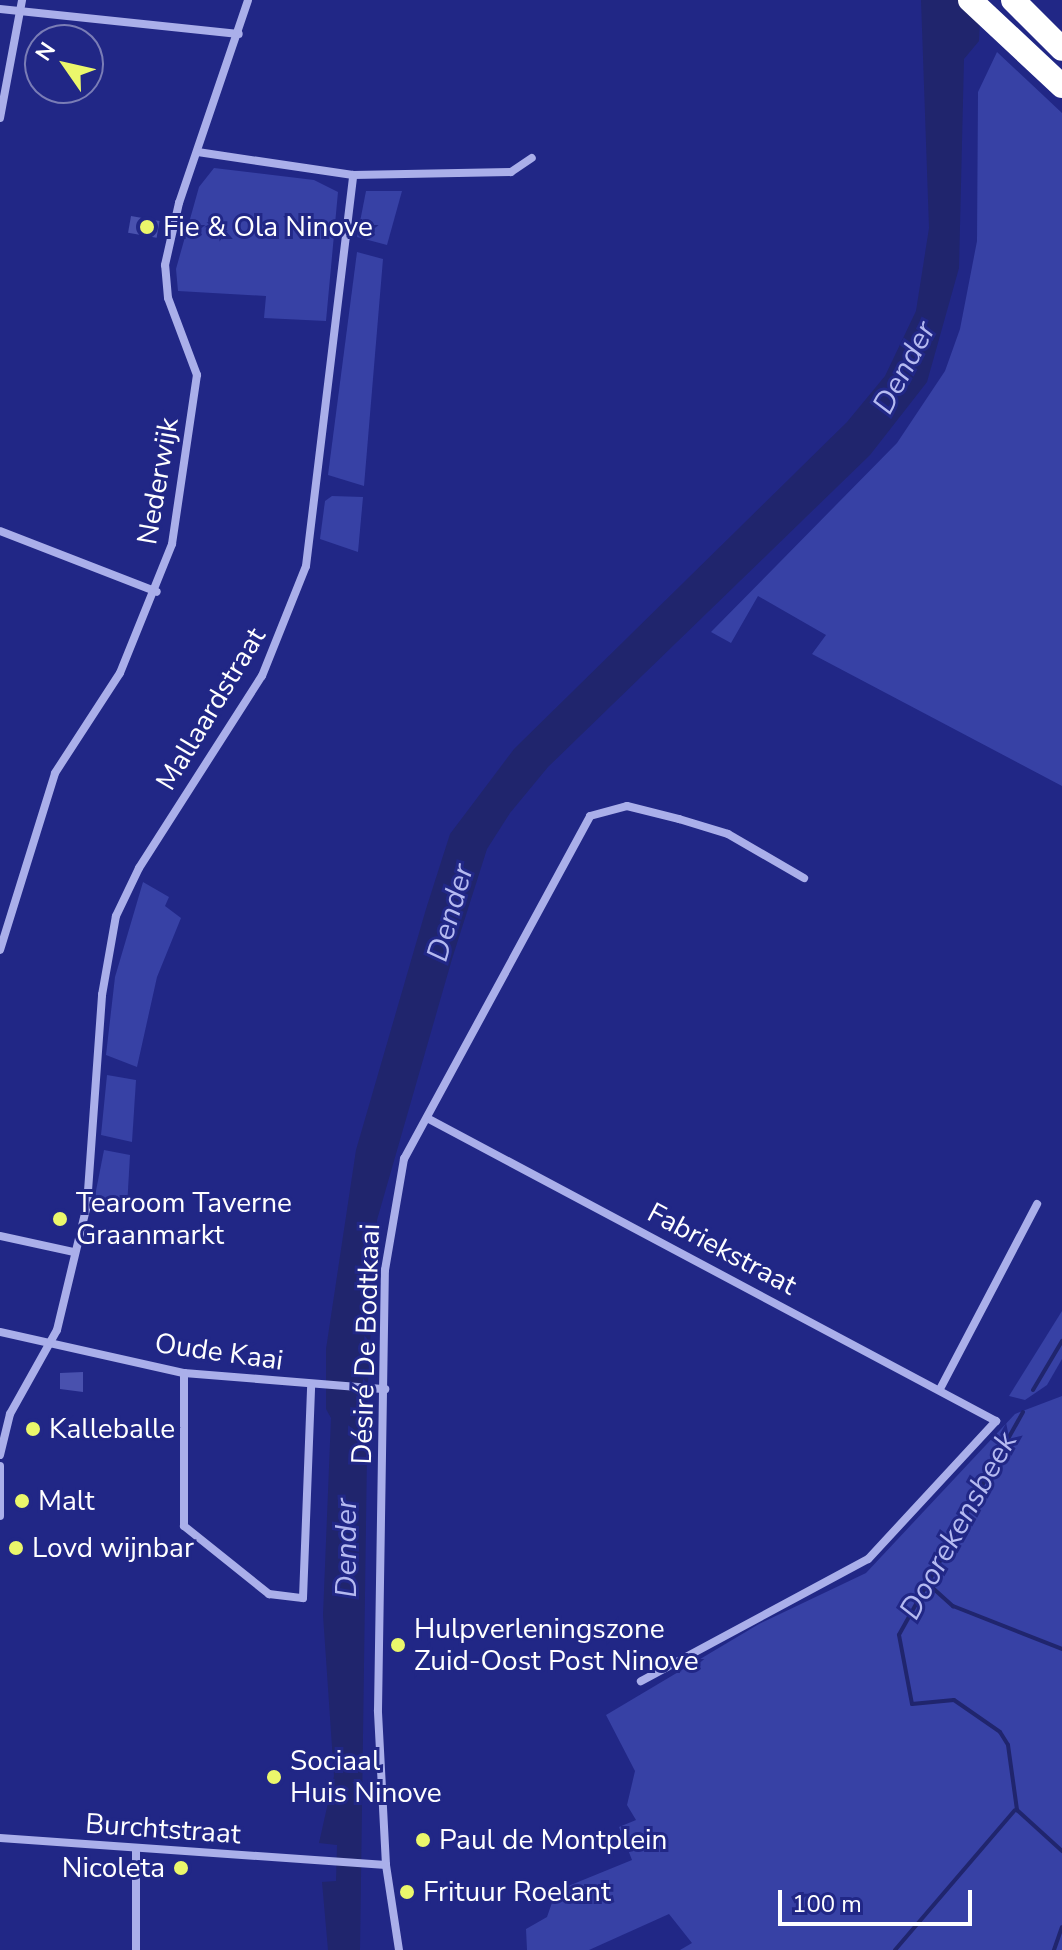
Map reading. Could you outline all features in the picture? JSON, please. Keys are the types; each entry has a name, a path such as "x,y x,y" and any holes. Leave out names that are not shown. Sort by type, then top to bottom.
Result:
{"highway":[{"path":"970,0 1062,86"},
{"path":"1013,0 1062,49"}],"street":[{"path":"0,118 22,0"},
{"name":"Nederwijk","path":"0,950 17,879 55,773 120,673 157,592 172,544 197,375 168,298 165,265 248,0"},
{"path":"0,9 239,34"},
{"path":"198,152 353,175 511,172 532,158"},
{"name":"Mallaardstraat","path":"0,1455 10,1414 49,1342 90,1181 102,995 116,916 139,868 266,670 306,566 353,175"},
{"path":"0,531 157,592"},
{"name":"Désiré De Bodtkaai","path":"399,1950 386,1865 378,1710 385,1270 404,1159 590,816 627,806 679,819 728,834 804,878"},
{"name":"Fabriekstraat","path":"427,1118 996,1421 868,1559 641,1681"},
{"path":"940,1389 1037,1204"},
{"path":"0,1236 74,1252"},
{"name":"Oude Kaai","path":"0,1332 184,1373 311,1387 381,1389"},
{"path":"184,1373 184,1526 269,1594 303,1598 311,1387"},
{"path":"0,1466 0,1516"},
{"name":"Burchtstraat","path":"0,1838 322,1864 386,1865"},
{"path":"136,1848 136,1950"}],"shaded area":[{"path":"997,52 1062,113 1062,786 812,654 826,635 758,596 731,643 711,632 897,443 945,371 960,329 977,241 978,92"},
{"path":"214,168 314,180 338,192 326,321 264,318 266,296 178,291 176,269 199,187"},
{"path":"366,191 402,191 387,245 357,237"},
{"path":"357,252 383,259 364,486 328,475"},
{"path":"332,496 363,497 358,552 320,539 325,501"},
{"path":"143,882 169,897 165,906 181,918 157,977 137,1067 106,1055 115,977"},
{"path":"107,1075 136,1080 132,1142 101,1135"},
{"path":"104,1150 130,1155 127,1207 94,1201"},
{"path":"1062,1311 1062,1359 1047,1385 1025,1400 1009,1396"},
{"path":"1062,1396 1062,1950 680,1950 692,1943 669,1914 589,1950 527,1950 526,1929 547,1917 556,1891 632,1860 619,1827 636,1820 627,1805 635,1771 606,1715 759,1624 866,1573 1015,1414"}],"water":[{"name":"Dender","path":"921,0 981,0 979,41 964,59 959,268 927,382 870,455 548,767 510,813 487,849 452,959 377,1220 368,1382 360,1950 328,1950 322,1882 336,1881 337,1845 319,1843 334,1776 323,1615 331,1418 326,1409 326,1349 356,1150 426,909 450,834 514,749 847,422 885,376 916,311 929,228"}],"building":[{"name":"Fie & Ola Ninove","path":"131,216 160,221 157,238 128,233"},
{"path":"83,1372 83,1392 60,1389 60,1373"}],"waterway":[{"name":"Doorekensbeek","path":"1033,1390 1062,1341"},
{"name":"Doorekensbeek","path":"1023,1412 899,1635 912,1704 954,1700 1000,1732 1008,1745 1017,1810 1062,1851"},
{"path":"925,1581 953,1606 1062,1649"},
{"name":"Doorekensbeek","path":"895,1950 1015,1810"},
{"path":"1054,1950 1062,1927"}],"place":[{"name":"Fie & Ola Ninove","path":"147,227"},
{"name":"Tearoom Taverne Graanmarkt","path":"60,1219"},
{"name":"Kalleballe","path":"33,1429"},
{"name":"Malt","path":"22,1501"},
{"name":"Lovd wijnbar","path":"16,1548"},
{"name":"Hulpverleningszone Zuid-Oost Post Ninove","path":"398,1645"},
{"name":"Sociaal Huis Ninove","path":"274,1777"},
{"name":"Paul de Montplein","path":"423,1840"},
{"name":"Nicoleta","path":"181,1868"},
{"name":"Frituur Roelant","path":"407,1892"}]}
